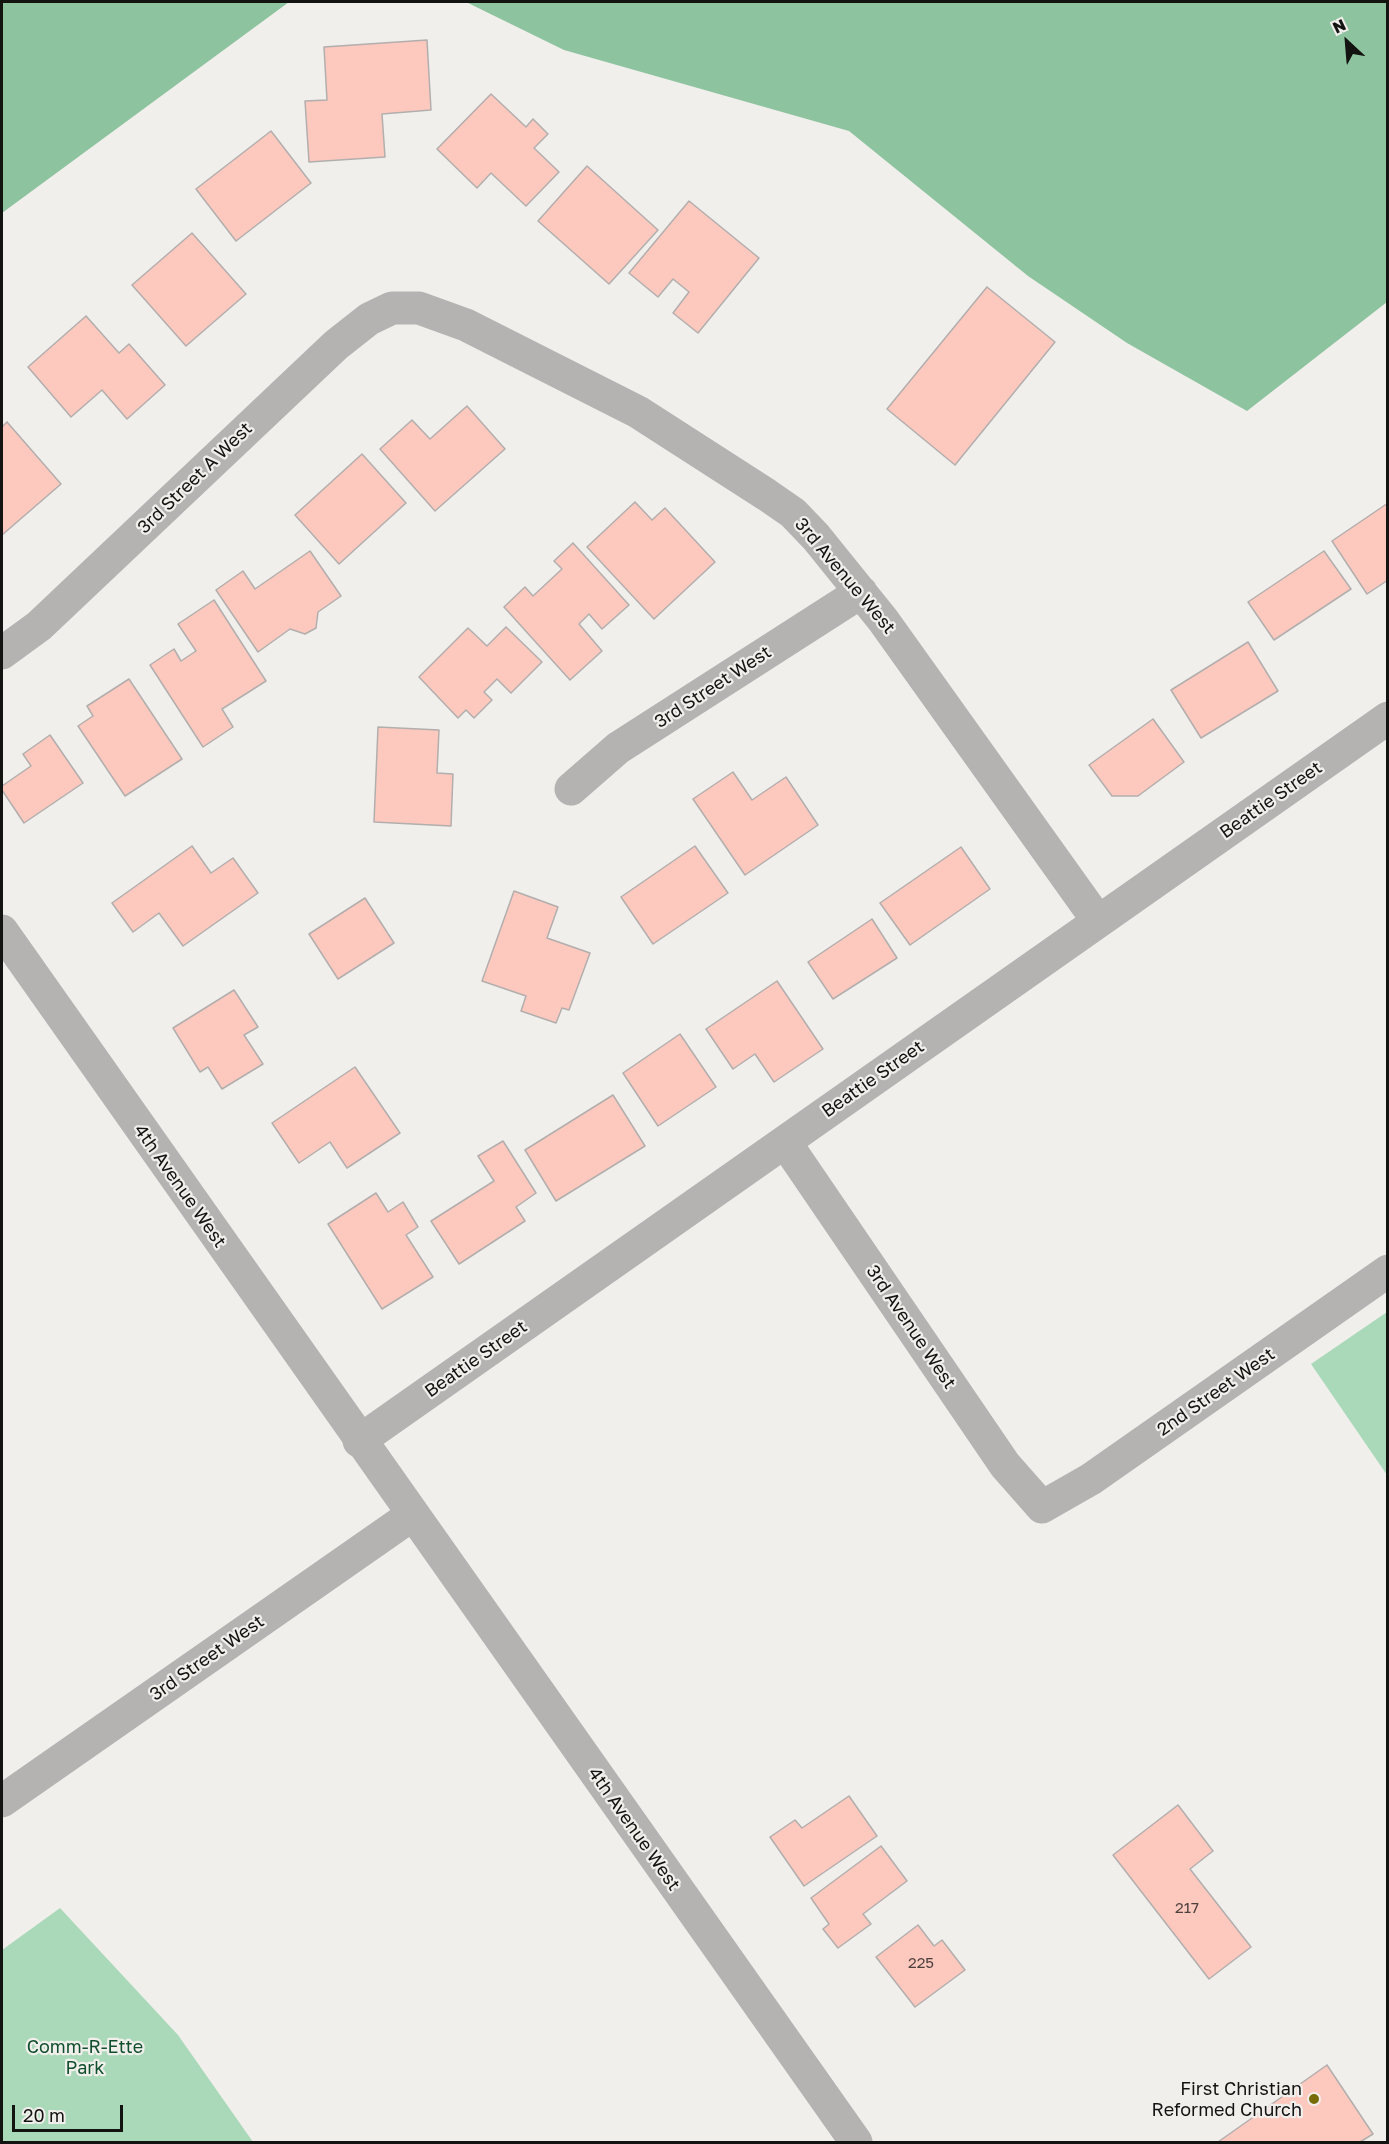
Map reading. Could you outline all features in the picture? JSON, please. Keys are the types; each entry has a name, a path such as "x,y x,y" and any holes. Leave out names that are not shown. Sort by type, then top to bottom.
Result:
{"street":[{"name":"3rd Avenue West","path":"392,308 419,308 458,321 638,412 793,513 861,592 909,656 1098,921"},
{"name":"3rd Street A West","path":"2,653 39,626 336,345 369,319 392,308"},
{"name":"3rd Street West","path":"572,789 618,748 861,592"},
{"name":"Beattie Street","path":"359,1441 1388,718"},
{"name":"4th Avenue West","path":"2,931 359,1441 855,2142"},
{"name":"3rd Avenue West","path":"785,1142 1005,1465 1042,1508"},
{"name":"2nd Street West","path":"1042,1508 1091,1479 1388,1271"},
{"name":"3rd Street West","path":"2,1801 412,1515"}],"green space":[{"path":"2,2 289,2 2,213"},
{"path":"466,2 1387,2 1387,302 1247,411 1127,343 1028,276 849,131 564,50"},
{"path":"1387,1312 1387,1475 1311,1364"},
{"name":"Comm-R-Ette Park","path":"60,1908 178,2035 253,2142 2,2142 2,1950"}],"building":[{"path":"427,40 431,110 382,114 385,157 309,162 305,101 327,100 324,47"},
{"path":"491,94 526,127 533,119 548,134 534,148 559,172 526,206 491,173 477,188 437,149"},
{"path":"271,131 311,183 236,241 196,189"},
{"path":"587,166 658,230 609,284 538,221"},
{"path":"689,201 759,258 698,333 673,313 689,292 673,279 658,297 629,273"},
{"path":"192,233 246,294 186,346 132,285"},
{"path":"987,287 1055,342 955,465 887,409"},
{"path":"86,316 119,353 129,344 165,385 127,419 102,390 71,417 28,367"},
{"path":"467,406 505,449 435,511 380,449 412,420 430,439"},
{"path":"7,422 61,484 2,535 2,427"},
{"path":"362,454 406,503 339,564 295,515"},
{"path":"635,502 652,520 665,508 715,562 654,619 587,547"},
{"path":"1388,503 1388,580 1367,594 1332,541"},
{"path":"573,543 629,605 602,629 589,614 579,624 602,651 570,680 504,607 525,587 533,596 562,569 554,561"},
{"path":"310,551 341,596 318,612 316,628 305,634 290,629 258,652 216,590 243,571 255,589"},
{"path":"1324,551 1351,589 1274,640 1248,602"},
{"path":"214,600 266,681 222,709 233,727 203,747 150,665 174,649 181,661 196,651 178,624"},
{"path":"506,627 542,662 511,693 497,679 484,692 492,700 474,718 466,710 458,718 419,677 468,628 487,646"},
{"path":"1248,642 1278,691 1201,738 1171,690"},
{"path":"129,679 182,759 125,796 78,726 93,716 87,706"},
{"path":"1153,719 1184,762 1138,796 1112,796 1089,765"},
{"path":"378,727 439,730 437,773 453,774 451,826 374,822"},
{"path":"50,735 83,783 24,823 2,790 2,786 31,766 23,754"},
{"path":"733,772 752,800 786,777 818,825 745,875 693,799"},
{"path":"192,846 211,873 233,858 258,893 183,946 159,913 133,932 112,903"},
{"path":"695,846 728,893 653,944 621,897"},
{"path":"961,847 990,889 910,945 880,903"},
{"path":"514,891 558,907 547,938 590,953 569,1010 562,1008 556,1023 521,1011 526,996 482,981"},
{"path":"365,898 394,943 338,979 309,934"},
{"path":"872,919 897,958 833,999 808,962"},
{"path":"777,981 823,1049 774,1082 755,1054 733,1069 706,1029"},
{"path":"234,990 258,1027 244,1035 263,1064 222,1089 208,1067 200,1072 173,1028"},
{"path":"680,1034 716,1087 658,1126 623,1073"},
{"path":"355,1067 400,1133 347,1168 330,1142 299,1163 272,1123"},
{"path":"613,1095 645,1146 556,1201 525,1150"},
{"path":"503,1141 536,1193 516,1207 525,1221 459,1264 431,1221 494,1181 478,1156"},
{"path":"376,1193 388,1212 403,1202 418,1227 406,1235 433,1277 382,1309 328,1224"},
{"path":"849,1796 877,1836 804,1886 770,1837 795,1820 802,1828"},
{"path":"1178,1805 1213,1851 1190,1869 1251,1947 1209,1979 1113,1855"},
{"path":"881,1846 907,1881 863,1914 871,1924 838,1948 823,1929 829,1924 811,1898"},
{"path":"918,1925 934,1946 942,1940 965,1970 915,2007 876,1957"},
{"name":"First Christian Reformed Church","path":"1327,2065 1373,2134 1360,2142 1218,2142"}],"place":[{"name":"First Christian Reformed Church","path":"1314,2099"}]}
